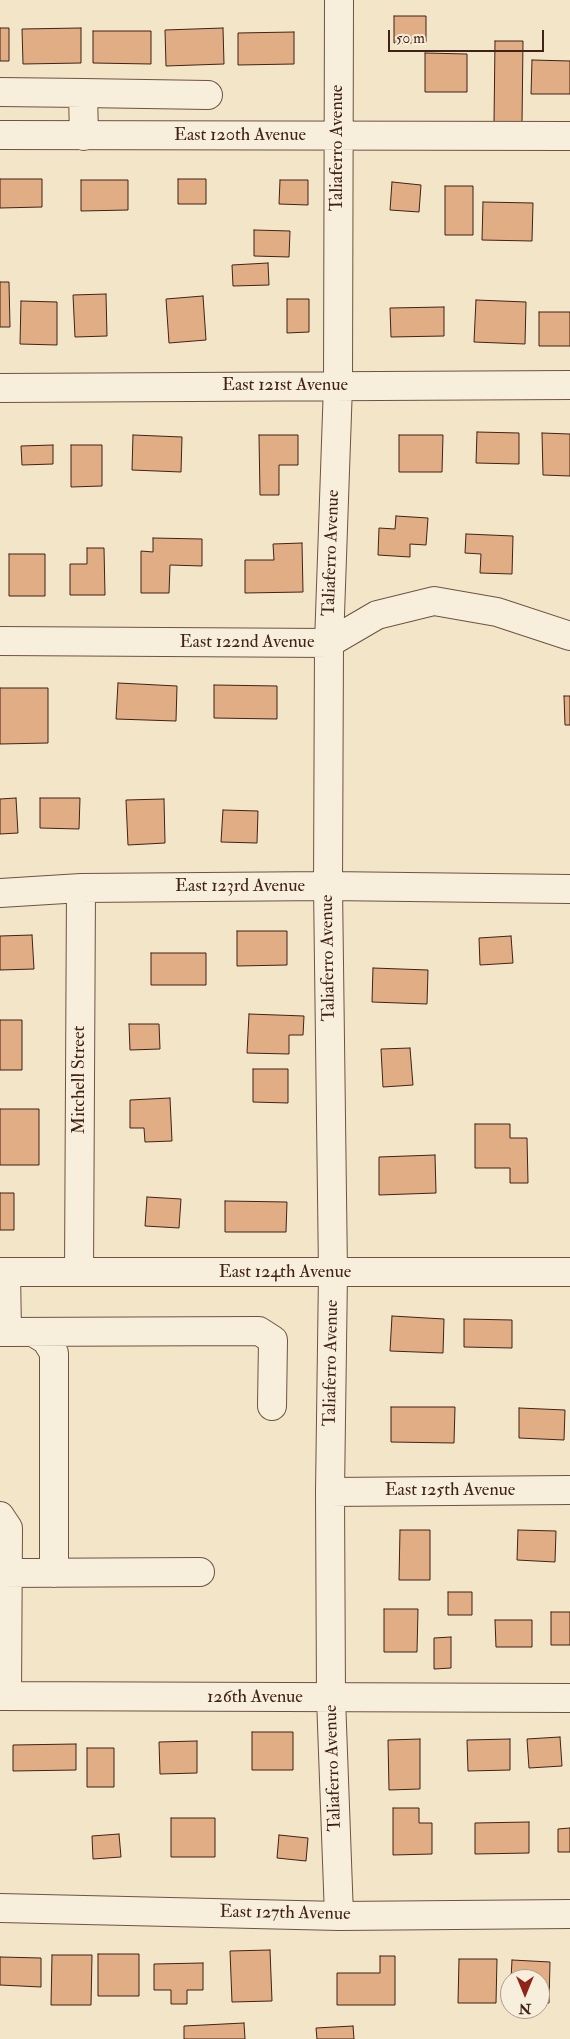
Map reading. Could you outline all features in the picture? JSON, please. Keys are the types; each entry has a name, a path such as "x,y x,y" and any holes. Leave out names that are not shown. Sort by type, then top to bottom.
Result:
{"street":[{"name":"Taliaferro Avenue","path":"339,0 338,385 329,643 328,886 334,1273 330,1492 331,1698 339,1916"},
{"path":"0,92 208,95"},
{"path":"83,92 84,136"},
{"name":"East 120th Avenue","path":"0,135 570,136"},
{"name":"East 121st Avenue","path":"0,388 338,385 570,386"},
{"name":"East 122nd Avenue","path":"0,641 329,643 377,615 434,601 497,612 570,636"},
{"name":"East 123rd Avenue","path":"0,893 81,888 328,886 570,889"},
{"name":"Mitchell Street","path":"79,1272 81,888"},
{"path":"3,1272 13,1332"},
{"name":"East 124th Avenue","path":"3,1272 570,1272"},
{"path":"13,1332 259,1331 273,1340 272,1406"},
{"path":"13,1332 46,1340 54,1354 54,1573"},
{"name":"East 125th Avenue","path":"330,1492 570,1490"},
{"path":"0,1516 8,1528 4,1573 3,1696"},
{"path":"4,1573 200,1572"},
{"name":"126th Avenue","path":"3,1696 570,1698"},
{"name":"East 127th Avenue","path":"0,1908 339,1916 570,1914"}],"building":[{"path":"394,16 426,16 426,43 394,43"},
{"path":"0,28 9,28 9,61 0,61"},
{"path":"81,28 81,63 23,64 22,29"},
{"path":"223,28 224,64 166,66 165,30"},
{"path":"93,31 151,31 151,64 93,63"},
{"path":"294,32 294,64 238,65 238,33"},
{"path":"495,41 523,41 522,123 494,123"},
{"path":"425,53 467,54 467,92 425,92"},
{"path":"532,60 570,61 570,94 531,94"},
{"path":"0,179 42,179 42,207 0,208"},
{"path":"178,179 206,179 206,204 178,204"},
{"path":"81,180 128,180 128,210 81,211"},
{"path":"280,180 308,180 308,205 279,204"},
{"path":"392,182 421,185 419,212 390,210"},
{"path":"445,186 473,186 473,235 445,235"},
{"path":"483,202 533,203 532,241 482,240"},
{"path":"254,230 290,231 289,257 254,256"},
{"path":"268,263 269,285 233,286 232,265"},
{"path":"0,282 9,282 10,327 0,327"},
{"path":"106,294 107,336 75,337 73,295"},
{"path":"203,296 206,340 169,343 166,299"},
{"path":"287,299 309,299 309,332 287,333"},
{"path":"476,300 526,302 525,344 474,342"},
{"path":"21,301 57,302 57,345 20,344"},
{"path":"444,307 444,336 391,337 390,308"},
{"path":"539,312 570,312 570,346 539,346"},
{"path":"477,432 519,433 519,464 476,463"},
{"path":"542,433 570,434 570,476 543,475"},
{"path":"133,435 182,437 181,472 132,470"},
{"path":"259,435 298,435 298,465 279,465 279,495 260,495"},
{"path":"399,435 443,435 442,472 399,472"},
{"path":"53,445 53,464 22,465 21,446"},
{"path":"71,445 102,445 102,486 71,487"},
{"path":"396,516 428,518 426,545 410,544 410,557 378,555 379,528 395,529"},
{"path":"466,534 513,536 512,574 480,573 481,554 465,553"},
{"path":"153,538 202,539 202,566 170,565 169,593 141,593 141,551 153,552"},
{"path":"302,543 303,592 245,593 245,560 274,560 273,544"},
{"path":"87,548 104,548 105,595 70,595 70,564 87,564"},
{"path":"9,554 45,554 45,596 9,596"},
{"path":"118,683 177,686 176,721 116,719"},
{"path":"214,685 277,686 277,719 214,718"},
{"path":"0,688 48,688 48,743 0,744"},
{"path":"564,696 570,696 570,725 565,725"},
{"path":"16,798 18,833 0,834 0,799"},
{"path":"40,798 80,798 79,829 40,828"},
{"path":"164,799 165,843 128,845 126,800"},
{"path":"223,810 258,811 257,843 221,842"},
{"path":"237,931 287,931 287,965 237,966"},
{"path":"32,935 34,969 0,970 0,936"},
{"path":"511,936 513,963 480,965 479,938"},
{"path":"151,953 206,953 206,985 151,985"},
{"path":"373,968 428,970 427,1004 372,1002"},
{"path":"249,1014 304,1016 303,1035 289,1035 289,1054 247,1053"},
{"path":"0,1020 22,1020 22,1070 0,1070"},
{"path":"129,1024 159,1024 160,1049 130,1050"},
{"path":"410,1048 413,1085 383,1087 381,1049"},
{"path":"253,1069 288,1069 288,1103 253,1102"},
{"path":"170,1098 172,1141 145,1142 144,1128 130,1128 130,1100"},
{"path":"0,1109 39,1109 39,1165 0,1165"},
{"path":"475,1124 510,1124 510,1138 527,1138 528,1183 510,1183 510,1168 475,1168"},
{"path":"435,1155 436,1193 379,1195 379,1157"},
{"path":"0,1193 14,1193 14,1230 0,1230"},
{"path":"147,1197 181,1199 179,1228 145,1226"},
{"path":"225,1201 287,1202 286,1232 225,1232"},
{"path":"392,1316 444,1319 443,1353 390,1351"},
{"path":"464,1319 512,1320 512,1348 464,1347"},
{"path":"391,1407 455,1407 454,1443 391,1442"},
{"path":"519,1408 565,1410 564,1440 519,1438"},
{"path":"400,1530 430,1530 430,1580 399,1580"},
{"path":"518,1530 556,1531 555,1562 517,1560"},
{"path":"448,1592 472,1592 472,1615 448,1615"},
{"path":"384,1609 418,1609 417,1652 384,1652"},
{"path":"551,1612 570,1612 570,1645 551,1645"},
{"path":"495,1620 532,1620 532,1647 496,1647"},
{"path":"451,1637 451,1668 434,1669 434,1638"},
{"path":"252,1732 293,1732 293,1770 252,1770"},
{"path":"560,1737 562,1766 529,1768 527,1739"},
{"path":"420,1739 420,1789 389,1790 388,1740"},
{"path":"510,1739 510,1770 468,1771 467,1740"},
{"path":"197,1741 197,1773 160,1774 159,1742"},
{"path":"76,1744 76,1770 13,1771 13,1745"},
{"path":"87,1748 114,1748 114,1787 87,1787"},
{"path":"393,1808 419,1808 419,1823 432,1823 432,1854 393,1855"},
{"path":"171,1818 215,1818 215,1857 171,1857"},
{"path":"529,1822 529,1853 475,1854 475,1823"},
{"path":"570,1828 570,1852 558,1852 558,1829"},
{"path":"119,1834 121,1857 93,1859 92,1836"},
{"path":"279,1835 308,1838 306,1861 277,1858"},
{"path":"270,1950 272,2001 232,2002 230,1951"},
{"path":"98,1954 139,1954 139,1996 98,1996"},
{"path":"52,1955 92,1955 91,2005 51,2005"},
{"path":"380,1956 395,1956 395,2005 337,2005 337,1973 380,1973"},
{"path":"0,1957 41,1958 41,1987 0,1985"},
{"path":"459,1959 497,1959 496,2003 458,2003"},
{"path":"512,1960 550,1962 550,1969 512,1969"},
{"path":"203,1963 203,1990 187,1990 187,2004 171,2004 171,1990 154,1990 154,1964"},
{"path":"244,2023 245,2039 184,2039 184,2026"},
{"path":"353,2026 354,2039 317,2039 316,2028"}]}
